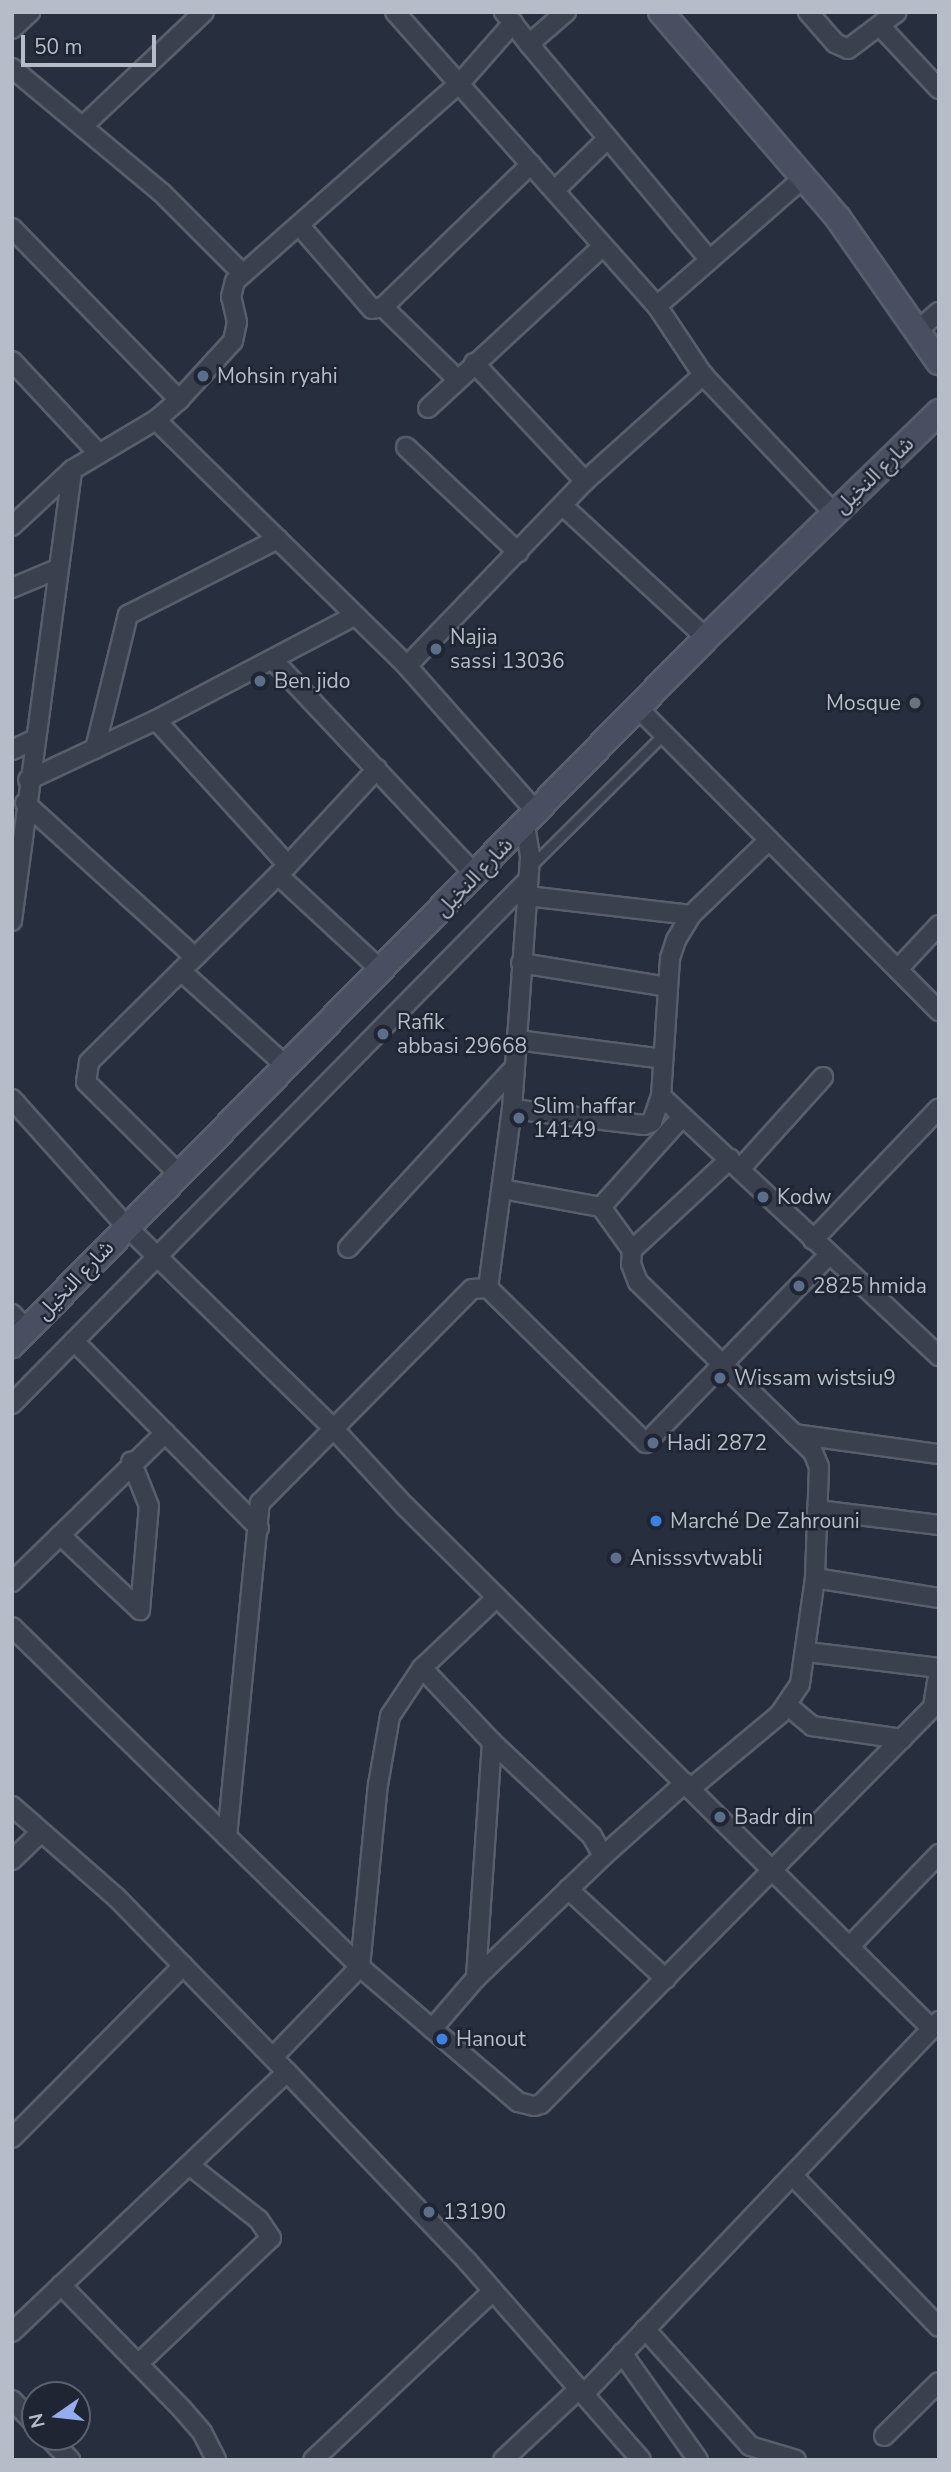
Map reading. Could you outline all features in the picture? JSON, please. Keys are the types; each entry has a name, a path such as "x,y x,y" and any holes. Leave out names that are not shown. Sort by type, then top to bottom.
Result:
{"main road":[{"path":"661,12 803,178 918,330 939,362"},
{"name":"شارع النخيل","path":"17,1330 127,1227 706,638 939,412"}],"street":[{"path":"12,29 30,12"},
{"path":"83,126 204,12"},
{"path":"395,12 461,82 657,306 704,375 835,513"},
{"path":"529,44 566,12"},
{"path":"808,12 835,43 848,49 881,27 897,12"},
{"path":"15,518 72,470 156,420 179,400 233,341 237,322 231,288 242,273 461,82 508,18 606,139 709,259"},
{"path":"881,27 939,89"},
{"path":"12,68 162,193 242,273"},
{"path":"555,190 606,139"},
{"path":"299,225 372,309 383,307 531,164"},
{"path":"657,306 803,178"},
{"path":"12,228 179,400"},
{"path":"428,408 456,379 603,246"},
{"path":"383,307 456,379"},
{"path":"918,330 939,312"},
{"path":"12,361 98,453"},
{"path":"474,363 585,481"},
{"path":"407,666 585,481 704,375"},
{"path":"156,420 407,666 531,818 512,1109 488,1288"},
{"path":"405,447 518,552"},
{"path":"13,914 33,740 72,470"},
{"path":"563,506 706,638"},
{"path":"95,749 128,615 278,539"},
{"path":"12,588 57,569"},
{"path":"28,780 156,720 354,616"},
{"path":"273,660 475,874"},
{"path":"639,709 939,1011"},
{"path":"156,720 283,870 381,970"},
{"path":"12,750 33,740"},
{"path":"179,1174 85,1077 89,1062 283,870 377,769"},
{"path":"25,803 195,957"},
{"path":"512,1109 644,1125 652,1122 661,1096 667,986 673,949 691,915 769,840"},
{"path":"528,881 691,915"},
{"path":"12,1404 528,881"},
{"path":"898,970 939,925"},
{"path":"521,963 667,986"},
{"path":"181,971 286,1066"},
{"path":"517,1040 663,1059"},
{"path":"348,1248 514,1068"},
{"path":"632,1250 735,1164 824,1077"},
{"path":"661,1096 828,1256 936,1348"},
{"path":"12,1099 127,1227 332,1427 497,1597 773,1872 935,2024 622,2353 583,2391 503,2460"},
{"path":"813,1240 939,1108"},
{"path":"601,1207 683,1116"},
{"path":"432,2029 476,1978 603,1856 787,1705 800,1684 807,1652 815,1578 817,1460 794,1434 638,1282 631,1264 632,1250 601,1207 502,1189"},
{"path":"227,1837 263,1497 472,1289 488,1288 643,1443 651,1441 828,1256"},
{"path":"74,1341 259,1528"},
{"path":"12,1582 131,1461 164,1433"},
{"path":"794,1434 939,1454"},
{"path":"61,1535 140,1610 149,1506 131,1461"},
{"path":"817,1510 939,1525"},
{"path":"815,1578 939,1598"},
{"path":"273,2057 360,1967 390,1716 422,1668 497,1597"},
{"path":"12,1627 360,1967 518,2102 534,2106 541,2104 902,1739 936,1710 939,1669 807,1652"},
{"path":"422,1668 492,1742 592,1836 603,1856"},
{"path":"787,1705 812,1726 902,1739"},
{"path":"476,1978 492,1742"},
{"path":"12,1806 116,1897 273,2057 494,2291 642,2460"},
{"path":"12,1860 41,1832"},
{"path":"851,1945 939,1854"},
{"path":"568,1889 666,1979"},
{"path":"12,2138 183,1966"},
{"path":"12,2332 287,2073"},
{"path":"138,2364 271,2238 259,2220 189,2165"},
{"path":"793,2176 939,2327"},
{"path":"61,2285 202,2432 216,2460"},
{"path":"313,2460 494,2291"},
{"path":"645,2329 750,2446 796,2460"},
{"path":"622,2353 698,2460"},
{"path":"884,2436 939,2382"}],"lane":[{"path":"528,881 664,734"}],"place":[{"name":"Mohsin ryahi","path":"203,376"},
{"name":"Najia sassi 13036","path":"436,649"},
{"name":"Ben jido","path":"260,681"},
{"name":"Mosque","path":"915,703"},
{"name":"Rafik abbasi 29668","path":"383,1034"},
{"name":"Slim haffar 14149","path":"519,1118"},
{"name":"Kodw","path":"763,1197"},
{"name":"2825 hmida","path":"799,1286"},
{"name":"Wissam wistsiu9","path":"720,1378"},
{"name":"Hadi 2872","path":"653,1443"},
{"name":"Marché De Zahrouni","path":"656,1521"},
{"name":"Anisssvtwabli","path":"616,1558"},
{"name":"Badr din","path":"720,1817"},
{"name":"Hanout","path":"442,2039"},
{"name":"13190","path":"429,2212"}]}
